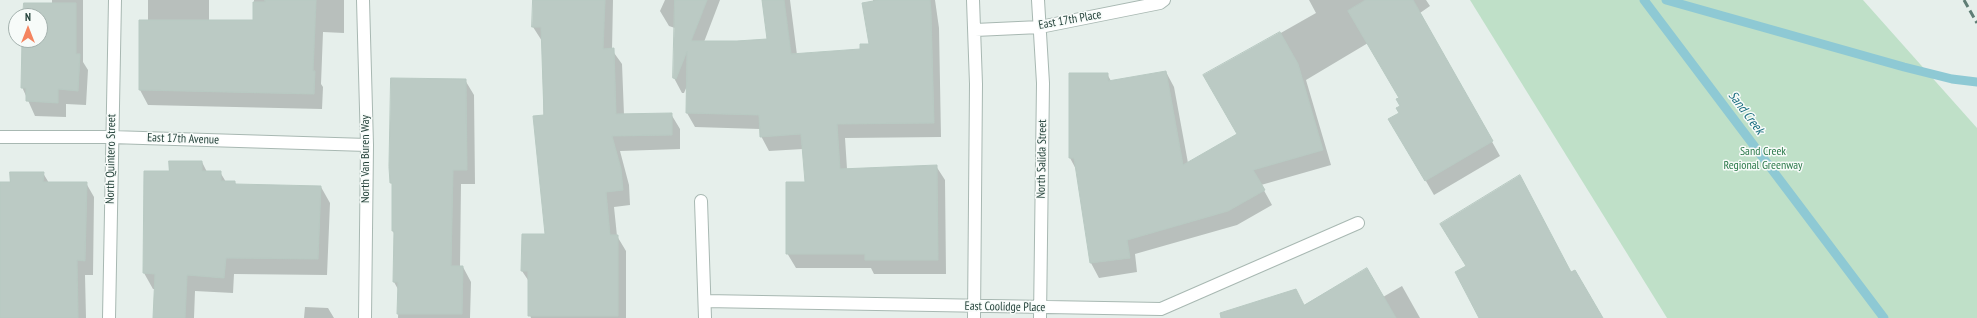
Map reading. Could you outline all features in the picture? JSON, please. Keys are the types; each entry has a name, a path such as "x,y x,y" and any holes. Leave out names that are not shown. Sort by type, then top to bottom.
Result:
{"street":[{"name":"North Quintero Street","path":"109,318 114,0"},
{"name":"North Van Buren Way","path":"363,0 367,145 365,318"},
{"path":"973,0 976,84 974,312"},
{"name":"North Salida Street","path":"1038,0 1043,83 1040,313"},
{"name":"East 17th Place","path":"974,30 1040,26 1160,3 1164,0"},
{"name":"East 17th Avenue","path":"0,137 111,137 367,145"},
{"path":"700,201 705,318"},
{"name":"East Coolidge Place","path":"705,300 974,312 1040,313 1161,309 1358,222"}],"green space":[{"name":"Sand Creek Regional Greenway","path":"1470,0 1863,0 1977,128 1977,318 1667,318"}],"building":[{"path":"265,0 316,0 313,71 315,71 314,94 139,90 139,20 253,20 253,2 265,2"},
{"path":"533,0 605,0 603,49 614,48 616,114 672,113 672,135 612,136 621,169 623,190 606,192 610,235 618,235 618,316 528,316 528,271 521,271 522,234 545,234 533,116 544,115 541,27 532,27"},
{"path":"675,0 707,0 691,41 737,41 767,39 762,0 784,0 791,54 860,49 860,44 869,44 862,3 879,0 930,0 934,123 837,124 840,169 937,165 938,260 865,260 865,254 786,254 786,182 805,182 801,134 760,137 759,115 686,113 687,51 676,79 673,78"},
{"path":"1366,0 1413,0 1493,141 1425,181 1388,119 1399,113 1396,108 1400,106 1396,99 1399,98 1348,11"},
{"path":"24,3 76,3 76,54 80,54 78,91 58,89 58,103 26,101 26,88 21,88 22,48 48,48 48,8 24,8"},
{"path":"1280,32 1298,64 1323,150 1253,170 1265,190 1228,211 1127,240 1130,258 1090,263 1074,158 1069,158 1069,73 1108,73 1108,81 1166,71 1183,165 1237,134 1203,75"},
{"path":"391,78 466,79 467,170 453,170 451,266 463,266 462,314 397,314 398,282 393,282 394,231 392,231 392,183 390,183 389,167"},
{"path":"169,161 202,161 202,171 221,171 221,181 235,181 235,184 321,186 318,259 226,258 224,278 187,275 185,318 153,318 155,274 143,273 144,171 169,171"},
{"path":"10,172 44,172 43,182 87,182 85,261 77,260 78,318 0,318 0,182 10,182"},
{"path":"1520,175 1571,272 1575,270 1603,318 1479,318 1455,272 1466,266 1440,224"},
{"path":"1367,268 1396,318 1221,318 1220,313 1296,289 1304,305"}],"waterway":[{"name":"Sand Creek","path":"1644,0 1884,318"},
{"path":"1666,0 1904,67 1952,79 1977,82"}],"railway":[{"path":"1964,0 1977,23"}]}
